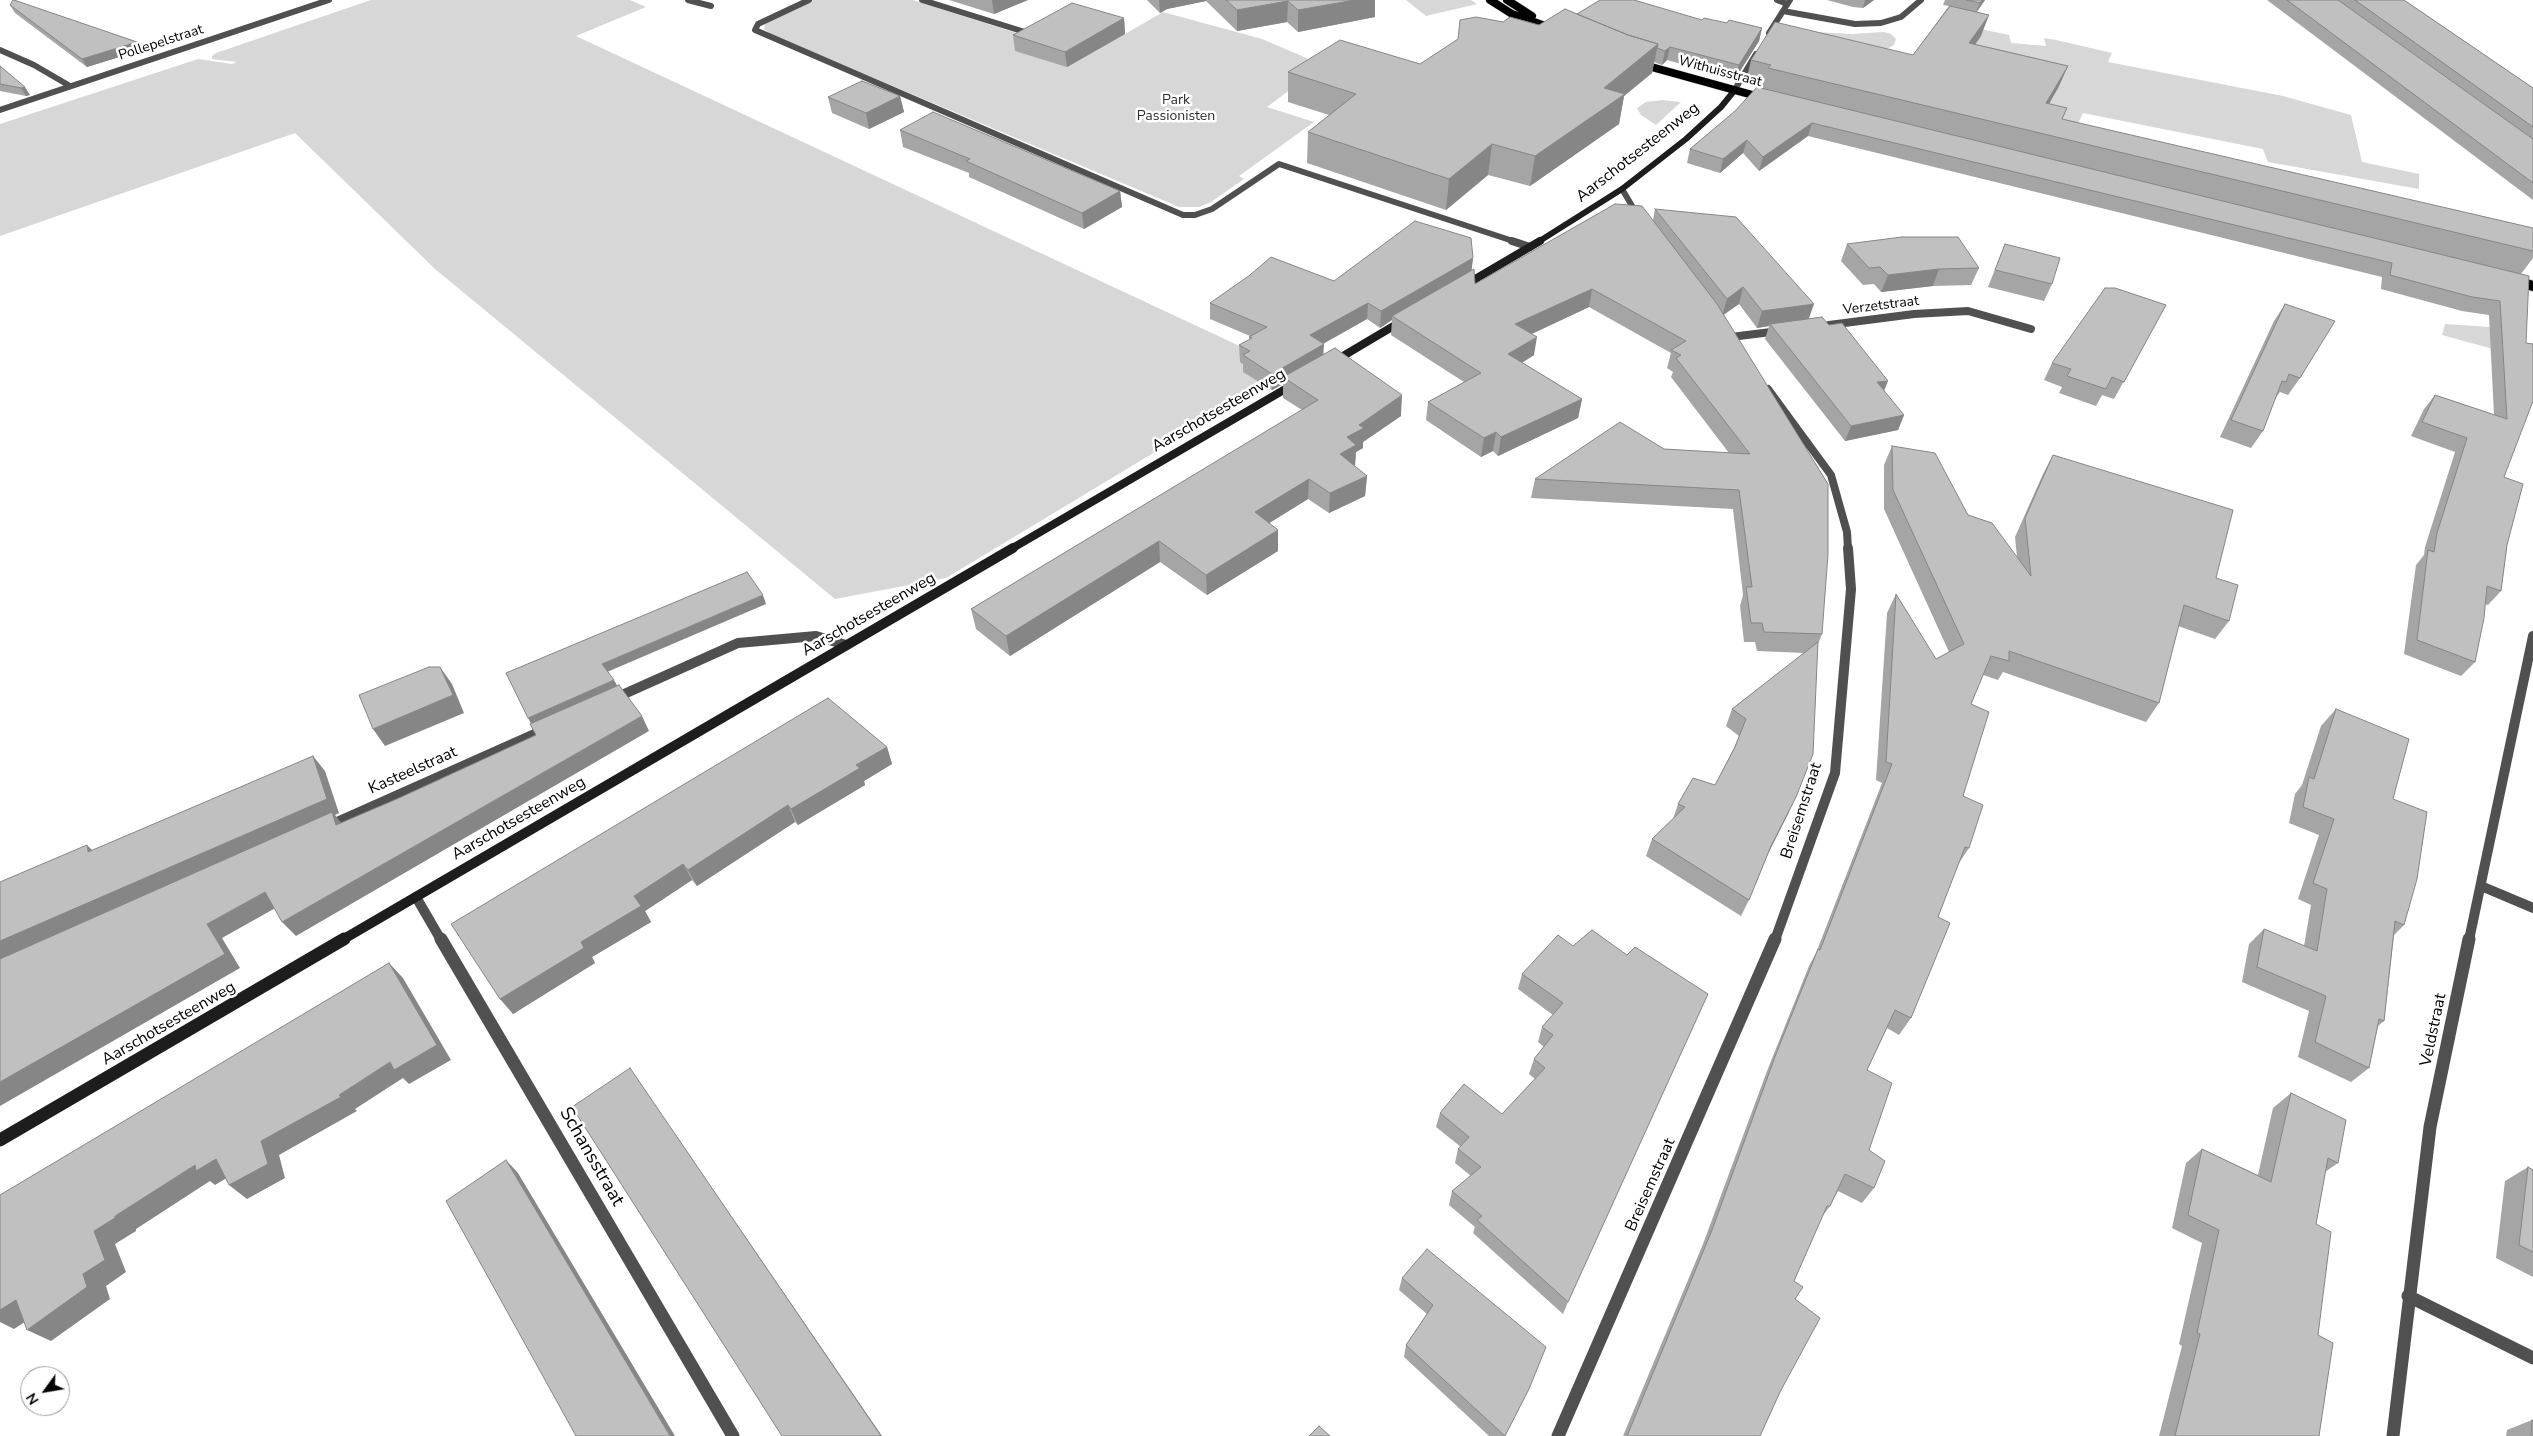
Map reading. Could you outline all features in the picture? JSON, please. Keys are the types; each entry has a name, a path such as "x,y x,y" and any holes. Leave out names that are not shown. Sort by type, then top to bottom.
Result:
{"main road":[{"path":"1490,0 1512,14 1546,25"},
{"path":"1507,0 1564,34"},
{"name":"Withuisstraat","path":"1625,59 1676,76 1779,102"},
{"name":"Aarschotsesteenweg","path":"1453,292 1571,223 1622,189 1686,139 1721,107 1734,91"},
{"path":"2505,279 2533,286"},
{"path":"1325,367 1410,317"},
{"name":"Aarschotsesteenweg","path":"0,1140 1308,377"}],"street":[{"name":"Pollepelstraat","path":"0,110 329,0"},
{"path":"688,0 711,6"},
{"path":"809,0 758,24 755,30 1183,215 1195,215 1212,209 1279,164 1530,247"},
{"path":"922,0 1028,33"},
{"path":"1765,40 1789,2 1777,0"},
{"path":"1782,11 1855,24 1881,23 1901,16 1913,9 1921,0"},
{"path":"1734,91 1760,47"},
{"path":"0,50 34,65 70,86"},
{"path":"1622,189 1634,211 1646,226"},
{"name":"Verzetstraat","path":"1818,326 1914,314 1968,311 2031,329"},
{"path":"1731,337 1789,330"},
{"name":"Breisemstraat","path":"1558,1436 1766,964 1835,772 1851,589 1847,532 1831,476 1764,383"},
{"path":"601,704 738,643 816,636 846,645"},
{"name":"Veldstraat","path":"2393,1436 2408,1296 2430,1127 2533,636"},
{"name":"Kasteelstraat","path":"319,830 556,724"},
{"path":"2482,886 2533,908"},
{"name":"Schansstraat","path":"416,897 733,1436"},
{"path":"2408,1296 2533,1358"}],"green space":[{"path":"371,0 630,0 646,7 576,36 1291,370 946,578 835,599 435,269 295,133 0,236 0,124 198,59 232,64 237,62 212,59 212,56 216,53"},
{"name":"Park Passionisten","path":"813,0 913,0 1035,39 1125,34 1163,12 1262,39 1323,65 1267,107 1314,122 1239,176 1244,179 1211,202 1199,207 1179,207 770,34 764,29 765,24 770,20"},
{"path":"1406,0 1471,0 1477,4 1426,16"},
{"path":"1966,26 2009,35 2011,43 2046,46 2044,38 2056,40 2112,53 2108,62 2283,96 2351,115 2362,162 2419,174 2419,189 2268,162 2263,149 2083,113 2060,160 2044,155 2057,132 1961,65"},
{"path":"1817,32 1851,34 1884,32 1891,34 1896,39 1894,45 1887,49"},
{"path":"1662,100 1681,102 1656,125 1641,115 1637,108 1646,102"},
{"path":"2445,324 2490,327 2533,360 2442,335"}],"building":[{"path":"13,0 137,42 82,59 10,5"},
{"path":"1226,0 1355,0 1298,10 1288,1 1237,10"},
{"path":"1600,0 1634,0 1702,20 1704,18 1727,23 1729,20 1762,28 1739,65 1670,47 1665,51 1657,48 1658,44 1628,35 1577,14"},
{"path":"1967,0 1982,0 1980,3"},
{"path":"2287,0 2338,0 2533,139 2533,183"},
{"path":"2355,0 2404,0 2533,88 2533,127"},
{"path":"1072,3 1124,18 1065,52 1013,35"},
{"path":"1950,6 1989,15 1969,43 2068,66 2046,103 2067,108 2062,119 2533,228 2533,251 1768,68 1771,65 1751,60 1775,22 1913,55"},
{"path":"1565,9 1628,35 1658,44 1604,88 1625,94 1535,156 1492,144 1449,179 1308,132 1356,94 1288,72 1340,40 1420,64 1458,39 1460,20 1476,17 1503,22 1510,17 1539,25"},
{"path":"0,66 25,87 0,84"},
{"path":"862,81 900,96 866,113 828,97"},
{"path":"1757,87 2529,276 2526,343 2533,344 2533,401 2504,477 2523,484 2507,545 2501,591 2487,586 2484,618 2475,662 2417,640 2428,550 2434,552 2437,533 2467,438 2422,422 2435,395 2507,419 2500,301 2472,297 2390,275 2392,263 1812,123 1763,157 1747,140 1723,159 1690,149 1735,111"},
{"path":"933,112 1120,191 1082,213 966,161 970,159 900,130"},
{"path":"1615,204 1642,206 1717,304 1828,484 1828,554 1822,634 1764,632 1762,623 1751,623 1746,587 1752,587 1739,490 1535,479 1620,422 1664,449 1750,454 1676,358 1681,355 1671,350 1686,341 1592,289 1515,324 1537,337 1508,354 1582,399 1501,437 1496,432 1484,438 1428,402 1481,373 1392,316 1474,269 1475,284"},
{"path":"1655,209 1736,217 1814,304 1762,311 1743,287 1727,299"},
{"path":"1415,221 1471,238 1473,258 1381,311 1368,303 1310,335 1324,344 1272,374 1243,355 1250,351 1239,345 1267,327 1210,303 1250,275 1271,257 1334,281"},
{"path":"1902,237 1958,237 1979,268 1939,269 1888,275 1880,267 1869,268 1847,244"},
{"path":"2005,244 2060,258 2052,284 1995,270"},
{"path":"2105,288 2115,288 2166,305 2124,382 2112,377 2106,389 2067,376 2071,369 2052,363"},
{"path":"2285,304 2335,321 2300,378 2289,374 2286,382 2282,381 2263,431 2231,420"},
{"path":"1822,317 1829,325 1842,323 1888,381 1877,382 1904,415 1851,426 1770,324"},
{"path":"1335,348 1402,395 1359,425 1364,428 1347,437 1356,445 1340,454 1367,476 1330,493 1309,479 1255,512 1278,530 1206,575 1159,541 1006,636 971,609 1318,400 1283,377"},
{"path":"1892,446 1935,453 1968,515 1992,523 2031,576 2025,518 2053,455 2233,510 2216,578 2238,585 2229,621 2184,605 2159,703 2009,651 2009,661 1991,656 1971,704 1989,712 1963,796 1983,805 1969,848 1965,847 1938,917 1950,923 1911,1018 1895,1010 1867,1070 1892,1083 1869,1150 1885,1161 1874,1188 1845,1174 1830,1206 1827,1206 1794,1281 1803,1287 1795,1299 1820,1318 1780,1392 1760,1436 1627,1436 1712,1230 1776,1054 1818,949 1820,950 1892,764 1886,762 1896,594 1936,659 1964,644 1893,490"},
{"path":"747,572 763,595 602,664 614,680 528,718 506,673"},
{"path":"1818,642 1813,754 1796,797 1771,846 1749,900 1652,839 1685,807 1678,804 1693,778 1715,785 1735,747 1746,719 1732,709"},
{"path":"429,667 440,667 453,695 373,729 359,695"},
{"path":"619,685 642,716 282,922 265,892 207,924 225,954 0,1082 0,959 332,812 336,825 399,798 536,735 530,724"},
{"path":"828,698 887,747 856,765 860,768 791,809 788,805 688,870 683,864 634,896 641,906 581,942 584,948 500,999 451,924"},
{"path":"2336,709 2409,739 2393,799 2427,812 2417,879 2404,925 2395,921 2384,1021 2379,1019 2369,1068 2315,1042 2326,996 2257,967 2264,929 2317,951 2327,889 2313,883 2334,819 2303,807 2309,777 2314,779"},
{"path":"313,756 327,799 0,941 0,882 87,845 88,852"},
{"path":"1592,930 1627,955 1635,947 1708,994 1568,1302 1477,1220 1482,1216 1452,1191 1481,1167 1458,1149 1469,1137 1440,1113 1464,1084 1502,1114 1545,1068 1534,1059 1553,1035 1542,1027 1563,1003 1522,974 1558,935 1573,946"},
{"path":"389,963 437,1045 394,1070 390,1062 339,1095 341,1097 261,1141 268,1164 229,1185 216,1159 196,1171 195,1165 115,1216 115,1218 94,1231 105,1260 83,1274 87,1287 27,1330 16,1300 0,1310 0,1195"},
{"path":"630,1068 881,1436 782,1436 572,1107"},
{"path":"2291,1093 2346,1120 2338,1163 2328,1158 2316,1224 2331,1232 2318,1335 2333,1343 2319,1436 2175,1436 2200,1334 2197,1333 2219,1230 2188,1215 2202,1149 2271,1182"},
{"path":"506,1160 670,1436 576,1436 446,1201"},
{"path":"2528,1167 2533,1170 2533,1252 2519,1245"},
{"path":"1427,1249 1546,1347 1529,1389 1505,1436 1406,1345 1433,1305 1402,1278"},
{"path":"2532,1420 2533,1436 2531,1436"},
{"path":"1319,1426 1330,1436 1309,1436"}]}
